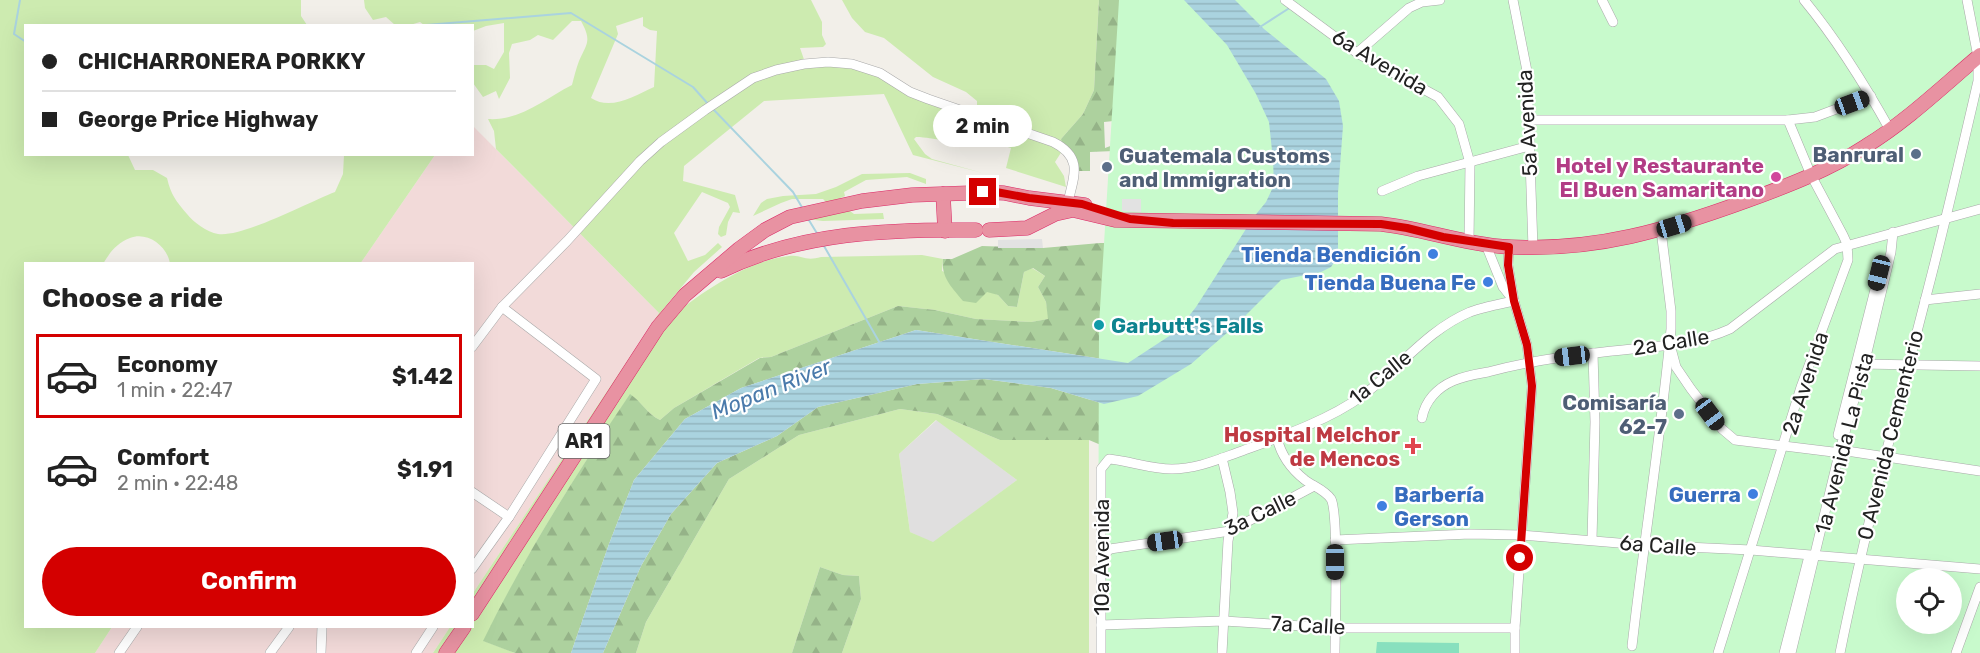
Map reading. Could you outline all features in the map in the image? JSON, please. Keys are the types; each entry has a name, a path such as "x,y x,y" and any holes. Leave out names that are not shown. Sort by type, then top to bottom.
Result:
{"highway":[{"path":"1470,242 1533,248 1562,247 1628,238 1661,230 1776,190 1839,162 1890,130 1979,56"},
{"name":"AR1","path":"474,611 658,327 685,295 753,238 790,217 862,201 996,192 1078,211 1130,219 1200,223 1393,225 1470,242"},
{"path":"943,194 945,231"},
{"name":"AR1","path":"706,278 766,252 815,240 857,234 1027,228 1067,207"},
{"path":"446,653 463,628"}],"street":[{"name":"6a Avenida","path":"1285,0 1298,4 1357,53 1438,97 1459,124 1470,163 1470,242"},
{"path":"1357,53 1409,8 1422,2 1440,0"},
{"name":"5a Avenida","path":"1513,0 1527,71 1533,248"},
{"path":"1602,0 1613,22"},
{"path":"1804,0 1824,24 1871,96 1890,130"},
{"name":"0 Avenida Cementerio","path":"1840,653 1859,560 1978,81 1979,56 1967,0"},
{"path":"474,344 502,307 567,241 640,161 661,142 714,103 753,78 776,70 828,62 869,68 910,92 1063,147 1070,154 1074,165 1074,180 1067,207"},
{"path":"1530,120 1788,120 1815,117 1871,96"},
{"path":"1788,120 1810,174 1847,244"},
{"path":"1382,191 1418,176 1529,146"},
{"name":"2a Calle","path":"1422,418 1424,407 1434,394 1451,382 1530,361 1670,345 1714,336 1730,330 1835,249 1980,209"},
{"path":"1632,646 1670,345 1671,311 1661,230"},
{"name":"1a Avenida La Pista","path":"1791,653 1890,232"},
{"name":"2a Avenida","path":"1718,653 1805,377 1847,267 1847,244"},
{"path":"1486,245 1503,287 1514,301"},
{"path":"1509,247 1508,265 1514,301 1530,361 1531,410 1515,653"},
{"path":"1925,300 1980,294"},
{"name":"1a Calle","path":"1105,462 1109,459 1119,460 1173,469 1206,464 1277,438 1302,428 1361,397 1422,343 1457,319 1483,308 1514,301"},
{"path":"474,566 509,517 596,379 502,307"},
{"path":"1670,345 1676,367 1728,435 1735,440 1837,451 1980,471"},
{"path":"1592,540 1595,422 1593,353"},
{"path":"1860,364 1980,366"},
{"path":"1277,438 1286,461 1304,480 1332,501 1335,540 1335,653"},
{"path":"1222,458 1233,513 1222,653"},
{"name":"10a Avenida","path":"1101,653 1101,469 1105,462"},
{"name":"3a Calle","path":"1101,558 1110,549 1230,531 1314,486"},
{"path":"474,493 509,517"},
{"name":"6a Calle","path":"1335,540 1470,534 1522,535 1643,545 1752,550 1980,569"},
{"name":"1a Avenida La Pista","path":"1784,653 1812,556"},
{"path":"1956,653 1980,587"},
{"name":"7a Calle","path":"1101,625 1224,621 1335,628 1515,628"},
{"path":"119,653 135,628"},
{"path":"270,653 288,628"},
{"path":"321,653 322,628"},
{"path":"416,653 432,628"}],"shaded area":[{"path":"474,127 659,313 474,591 474,262 361,262 434,156 474,156"},
{"path":"1122,199 1141,199 1141,212 1122,211"},
{"path":"1042,239 1043,248 998,248 998,240"},
{"path":"937,420 1017,480 933,543 910,532 899,454"},
{"path":"111,628 449,628 433,653 95,653"}],"green space":[{"path":"0,0 301,0 301,16 306,24 24,24 24,156 128,156 135,170 153,170 167,178 174,198 190,217 214,233 229,234 243,231 335,192 343,174 344,156 434,156 361,262 169,262 161,246 150,239 137,236 118,245 104,262 24,262 24,628 111,628 95,653 0,653"},
{"path":"364,0 811,0 822,22 822,35 826,44 823,47 800,48 807,68 822,63 875,73 900,90 931,105 970,115 977,110 977,101 966,92 933,77 884,38 865,32 852,18 842,0 1099,0 1094,90 1083,114 1061,139 1064,148 1055,162 1064,176 1066,187 1006,168 1011,148 959,132 957,137 946,140 916,137 914,139 925,154 932,159 983,173 913,155 884,94 764,101 684,166 683,181 735,195 740,213 733,212 728,222 726,235 721,237 718,234 719,227 730,207 728,203 702,192 674,233 688,261 705,255 718,243 722,247 694,272 660,313 671,317 726,279 742,270 773,259 793,256 811,259 922,255 943,259 942,271 998,295 1008,306 1017,307 1024,272 1032,268 1045,276 1038,287 1046,302 1049,319 1031,322 976,319 935,310 898,306 771,357 759,358 674,408 660,420 630,395 552,515 484,641 515,653 433,653 449,628 474,628 474,591 659,313 496,149 494,131 488,119 500,119 522,113 572,85 587,42 581,21 572,21 553,40 538,35 530,40 512,44 509,53 510,78 499,99 496,91 483,97 474,84 474,65 486,65 494,69 504,52 504,23 474,31 474,24 423,24 420,22 394,24 386,17 373,20 365,8","holes":["643,17 643,26 657,31 654,87 614,103 599,102 591,98 618,34 616,26"]},
{"path":"1099,0 1184,0 1227,45 1256,94 1269,122 1274,185 1266,202 1253,218 1215,216 1241,197 1221,181 1195,176 1194,168 1237,165 1236,130 1192,118 1185,119 1184,137 1166,136 1153,142 1145,142 1144,146 1132,146 1132,143 1128,143 1126,147 1123,145 1114,151 1090,152 1090,171 1077,171 1061,139 1083,114 1094,90","holes":["1123,120 1124,141 1105,148 1104,122"]},
{"path":"1119,0 1980,0 1980,653 1098,653 1099,325"},
{"path":"910,173 926,179 926,184 907,177 866,180 844,192 845,196 828,204 823,199 792,199 753,216 761,203 767,199 816,194 862,174"},
{"path":"844,211 854,214 883,213 884,219 823,221 806,219"},
{"path":"1106,243 1128,363 916,330 741,388 685,419 634,480 571,653 515,653 483,641 552,515 630,394 660,420 674,408 760,358 771,357 898,306 935,310 976,319 1031,322 1048,319 1046,302 1038,287 1045,276 1033,268 1024,272 1017,307 1008,306 998,295 987,292 976,303 963,301 951,287 944,272 943,259 952,259 982,246 1043,248"},
{"path":"984,379 1051,388 1104,404 1127,456 1089,440 1000,440 937,414 900,409 799,435 729,479 646,622 636,653 603,653 641,566 671,514 717,463 777,436 818,407 917,384"},
{"path":"900,409 937,414 1000,440 1089,440 1089,653 842,653 861,599 859,576 843,575 820,567 792,653 636,653 646,622 729,479 799,435","holes":["936,420 1017,480 933,542 910,532 899,454"]},
{"path":"820,567 843,575 859,576 861,599 842,653 792,653"},
{"path":"1377,642 1459,643 1459,653 1376,653"}],"water":[{"name":"Mopan River","path":"1184,0 1235,0 1264,29 1326,79 1339,101 1343,126 1338,193 1338,257 1331,267 1321,272 1281,280 1235,326 1191,364 1138,396 1104,404 1051,388 984,379 917,384 818,407 777,436 717,463 671,514 641,566 603,653 571,653 634,480 685,419 741,388 916,330 1128,363 1177,331 1196,307 1253,218 1266,202 1274,185 1269,122 1256,94 1227,45"}],"waterway":[{"path":"20,0 14,34 24,41"},
{"path":"1260,27 1291,7"},
{"path":"438,24 571,13 693,87 709,105"},
{"path":"713,109 793,192 803,209"},
{"path":"807,217 818,235"},
{"path":"824,246 881,345"}],"place":[{"name":"Banrural","path":"1916,154"},
{"name":"Guatemala Customs and Immigration","path":"1107,167"},
{"name":"Hotel y Restaurante El Buen Samaritano","path":"1776,177"},
{"name":"Tienda Bendición","path":"1433,254"},
{"name":"Tienda Buena Fe","path":"1488,282"},
{"name":"Garbutt's Falls","path":"1099,325"},
{"name":"Comisaría 62-7","path":"1679,414"},
{"name":"Hospital Melchor de Mencos","path":"1413,446"},
{"name":"Guerra","path":"1753,494"},
{"name":"Barbería Gerson","path":"1382,506"}],"route":[{"path":"983,192 1082,204 1130,219 1173,223 1381,224 1486,245 1509,247 1508,265 1514,301 1527,345 1532,386 1520,558"}]}
